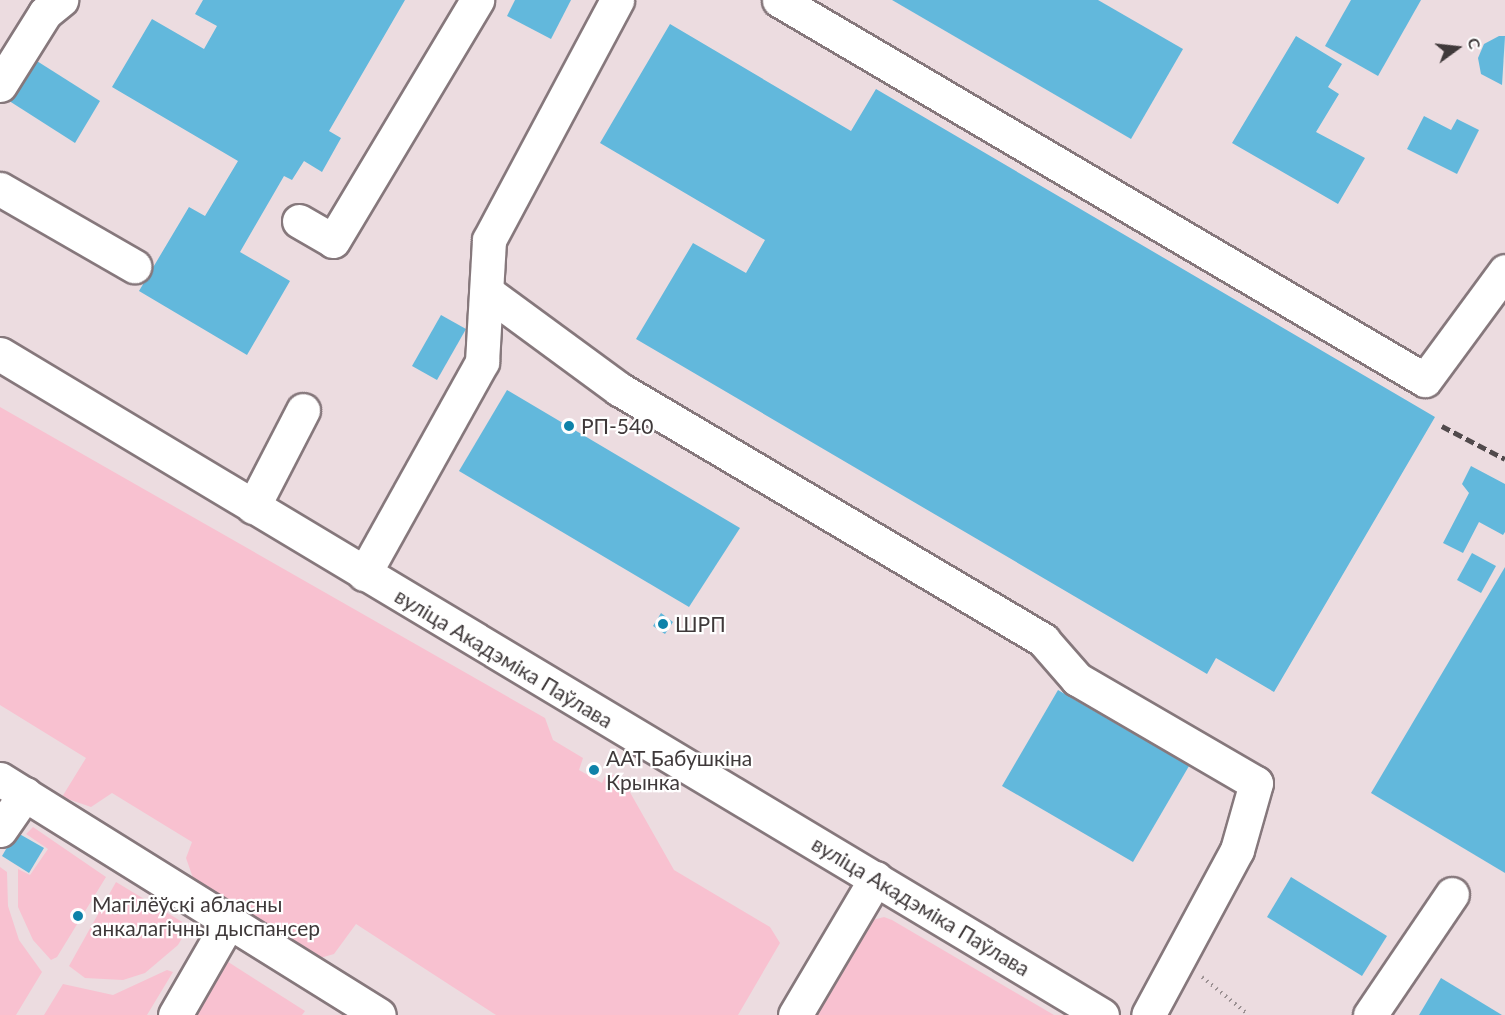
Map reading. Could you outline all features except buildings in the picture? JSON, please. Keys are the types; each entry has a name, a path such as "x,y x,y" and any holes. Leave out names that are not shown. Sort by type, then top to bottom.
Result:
{"main road":[{"path":"0,85 45,13 61,0"},
{"path":"299,220 333,241 477,0"},
{"path":"364,574 482,362 489,240 617,0"},
{"path":"779,0 1425,380 1505,271"},
{"path":"0,189 134,266"},
{"path":"487,292 619,389 1043,640 1077,680 1256,783 1237,850 1181,960 1148,1015"},
{"name":"вуліца Акадэміка Паўлава","path":"0,354 1102,1015"},
{"path":"254,507 303,410"},
{"path":"0,830 12,786 228,923 379,1015"},
{"path":"795,1015 876,878"},
{"path":"1370,1015 1452,894"},
{"path":"175,1015 228,923"}],"path":[{"path":"1181,960 1249,1015"}],"shaded area":[{"path":"0,407 545,718 553,740 583,758 579,770 602,783 607,772 623,780 674,870 770,927 780,943 738,1015 496,1015 356,924 334,954 320,958 193,878 186,858 192,842 112,793 91,807 62,797 86,758 0,705"},
{"path":"33,827 106,877 57,957 51,960 33,940 18,907 18,869 30,875 48,849 26,834"},
{"path":"0,867 7,872 8,906 19,940 42,972 16,1015 0,1015"},
{"path":"116,882 189,926 178,945 145,973 123,980 85,978 69,966"},
{"path":"884,917 1054,1015 812,1015 869,921"},
{"path":"222,958 305,1011 302,1015 188,1015"},
{"path":"167,970 173,972 147,1015 44,1015 63,984 113,995"}],"railway":[{"path":"1442,426 1505,459"}],"place":[{"name":"РП-540","path":"569,426"},
{"name":"ШРП","path":"663,624"},
{"name":"ААТ Бабушкіна Крынка","path":"594,770"},
{"name":"Магілёўскі абласны анкалагічны дыспансер","path":"78,916"}]}
